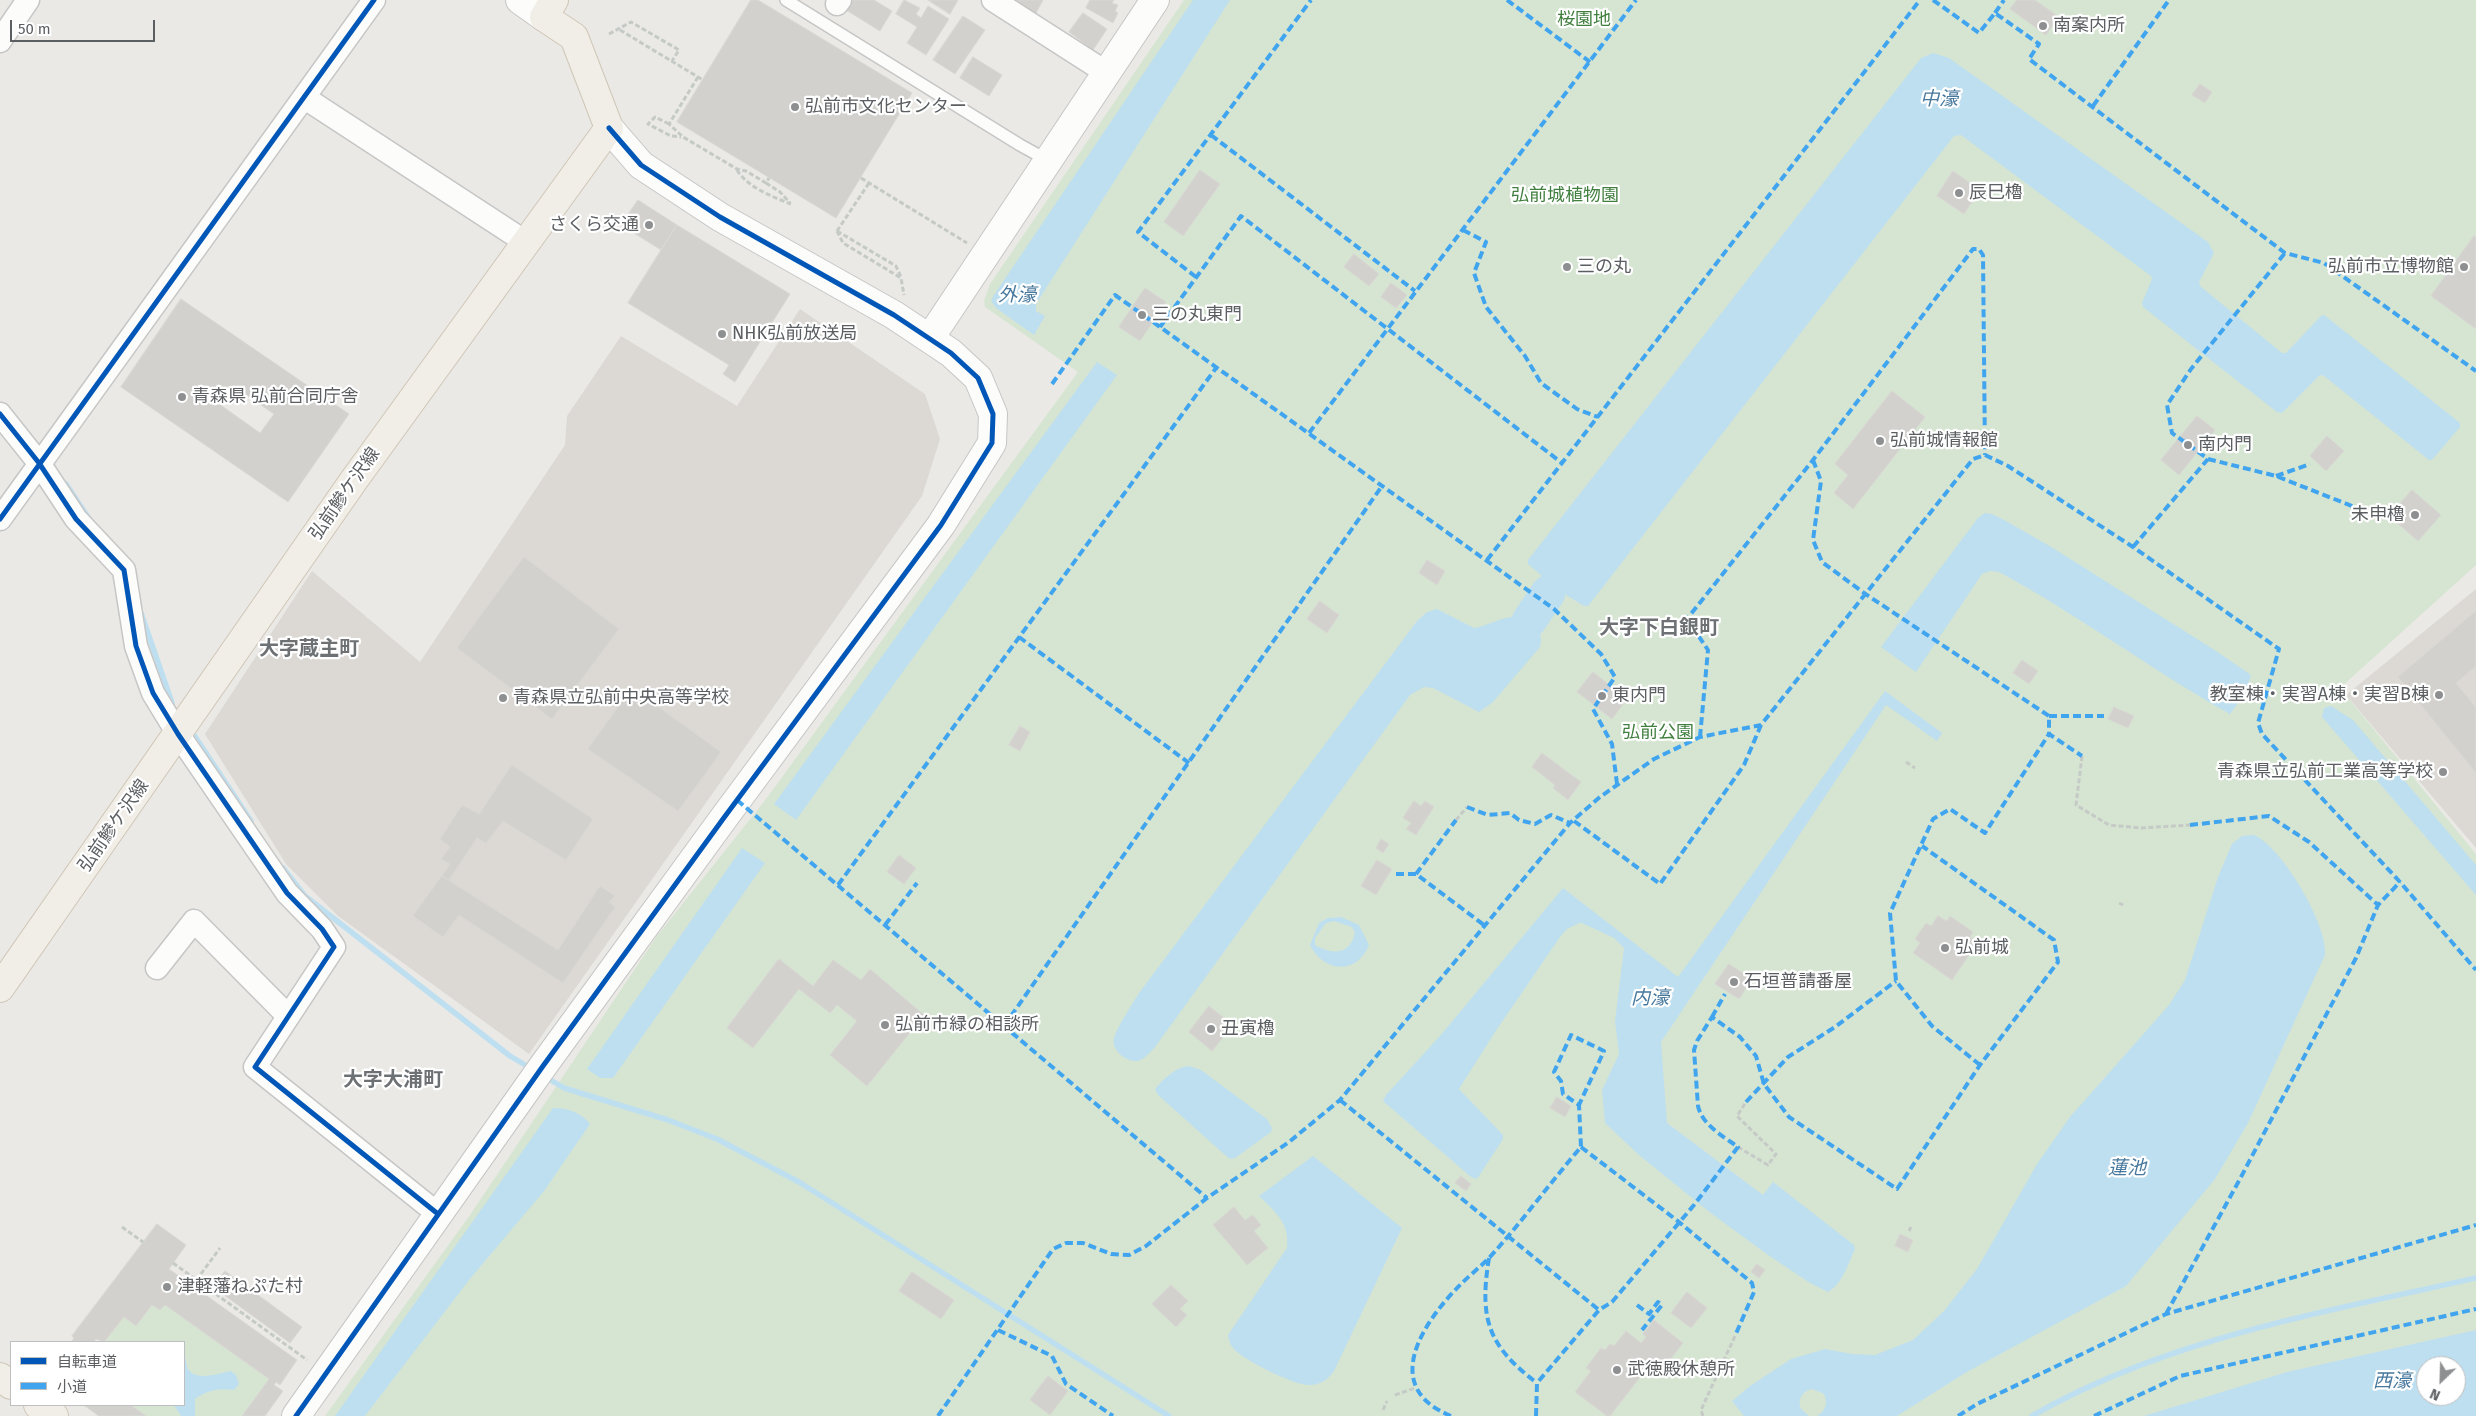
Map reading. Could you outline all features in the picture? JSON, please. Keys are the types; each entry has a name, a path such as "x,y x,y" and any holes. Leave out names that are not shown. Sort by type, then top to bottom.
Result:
{"main road":[{"path":"549,8 574,37 609,128"},
{"name":"弘前鰺ケ沢線","path":"0,988 354,480 609,128"}],"street":[{"path":"0,41 28,0"},
{"path":"0,519 374,0"},
{"path":"520,0 549,8"},
{"path":"993,0 1107,73"},
{"path":"930,338 1155,0"},
{"path":"305,98 527,243"},
{"path":"296,1416 538,1073 941,525 992,443 993,414 978,378 951,353 930,338 720,218 641,165 609,128"},
{"path":"0,414 44,457 76,519 124,570 136,646 153,692 183,727 287,893 322,929 334,947 255,1067 438,1214"},
{"path":"157,968 194,921 288,1016"}],"lane":[{"path":"786,0 994,130 1049,161"}],"path":[{"path":"609,34 620,30 631,22 679,50 672,61"},
{"path":"620,30 703,80"},
{"path":"669,124 698,77"},
{"path":"683,137 672,136 648,124 655,117 669,124 683,137 780,192 791,204 776,198 742,178 737,169"},
{"path":"766,183 769,178"},
{"path":"861,178 973,247"},
{"path":"837,231 869,183"},
{"path":"837,231 896,266 901,278 904,296"},
{"path":"837,231 843,243 901,278"},
{"path":"868,258 872,251"},
{"path":"2082,756 2076,805 2109,825 2141,828 2190,825"},
{"path":"1906,762 1915,768"},
{"path":"1456,820 1466,807"},
{"path":"2119,903 2123,906"},
{"path":"1738,1147 1768,1165 1776,1154 1737,1116 1746,1102"},
{"path":"122,1227 143,1242"},
{"path":"192,1286 220,1248"},
{"path":"173,1263 312,1364"},
{"path":"1703,1416 1701,1410 1735,1336"},
{"path":"1395,1394 1415,1388"},
{"path":"1383,1410 1387,1401"}],"shaded area":[{"name":"青森県立弘前中央高等学校","path":"800,309 925,394 940,439 922,496 529,1054 338,916 286,864 205,734 312,571 420,662 565,445 567,416 621,336 737,406"},
{"name":"青森県立弘前工業高等学校","path":"2476,589 2476,848 2346,695"}],"green space":[{"name":"弘前公園","path":"1184,0 2476,0 2476,565 2340,688 2476,854 2476,1416 325,1416 470,1215 657,936 763,803 1078,372 985,307 984,301 990,284"},
{"path":"152,1305 165,1305 269,1379 242,1416 146,1416 132,1406 185,1406 185,1341 105,1341 124,1317 136,1326"}],"water":[{"name":"外濠","path":"1193,0 1230,0 1036,304 1036,311 1045,316 1034,335 996,308 991,301"},
{"name":"中濠","path":"1933,53 1949,58 2208,242 2214,253 2199,282 2200,286 2282,353 2286,353 2324,315 2460,423 2460,427 2432,460 2429,460 2324,376 2320,375 2282,413 2277,412 2143,307 2142,303 2152,279 2151,276 1961,135 1954,136 1588,606 1584,606 1558,590 1552,596 1539,587 1541,575 1528,564 1528,560 1921,58"},
{"path":"1097,362 1117,375 796,820 774,804"},
{"path":"1985,513 1992,514 2006,521 2053,548 2251,675 2245,693 2230,714 2058,606 1999,572 1990,571 1982,574 1916,672 1881,647 1978,518"},
{"path":"1437,609 1474,628 1504,618 1519,617 1527,620 1540,632 1540,647 1493,702 1479,712 1433,688 1424,687 1410,695 1155,1047 1147,1056 1140,1060 1128,1060 1117,1051 1114,1038 1139,993 1417,621 1427,612"},
{"name":"内濠","path":"1885,691 1942,733 1937,741 1886,705 1661,1042 1667,1123 1763,1195 1773,1182 1854,1245 1855,1249 1838,1284 1828,1292 1810,1283 1768,1255 1712,1214 1639,1155 1605,1123 1602,1090 1619,1054 1615,1021 1624,948 1614,938 1582,923 1567,929 1560,937 1497,1029 1459,1089 1503,1135 1503,1139 1477,1179 1471,1177 1383,1101 1386,1095 1440,1036 1563,888 1678,977"},
{"path":"2331,706 2353,720 2476,865 2476,895 2322,717 2324,708"},
{"name":"蓮池","path":"2254,835 2265,842 2277,855 2290,870 2301,888 2319,925 2324,942 2325,955 2248,1123 2215,1179 2126,1286 1965,1373 1897,1416 1817,1416 1824,1409 1826,1401 1824,1394 1812,1389 1803,1394 1800,1399 1801,1409 1809,1416 1744,1416 1732,1401 1750,1386 1791,1359 1825,1349 1852,1354 1875,1355 1913,1340 1944,1311 1977,1269 2037,1164 2070,1117 2169,1005 2185,980 2218,877 2232,844 2242,836"},
{"path":"742,848 765,863 613,1078 600,1078 587,1069"},
{"path":"1341,917 1359,925 1369,945 1364,955 1357,962 1349,966 1340,967 1332,965 1323,961 1310,945 1319,923 1328,918","holes":["1334,921 1352,927 1355,933 1353,940 1345,949 1334,951 1315,945 1315,938 1326,923"]},
{"path":"1189,1066 1201,1070 1267,1119 1272,1128 1271,1132 1235,1158 1230,1159 1158,1095 1155,1089 1170,1074"},
{"path":"553,1108 573,1112 582,1116 590,1124 544,1191 469,1280 365,1416 335,1416"},
{"path":"1313,1156 1402,1228 1334,1371 1324,1381 1311,1385 1294,1382 1248,1360 1233,1347 1228,1335 1287,1248 1284,1225 1276,1213 1259,1196"},
{"name":"西濠","path":"2476,1330 2476,1416 2144,1416 2287,1372"},
{"path":"185,1358 188,1369 197,1375 208,1376 231,1371 236,1375 239,1384 234,1390 214,1390 204,1394 195,1399 195,1416 181,1416 175,1406 185,1406"}],"building":[{"name":"弘前市文化センター","path":"751,0 758,0 912,93 836,218 677,122"},
{"path":"852,0 874,0 892,11 880,31 846,10"},
{"path":"904,0 920,8 916,14 921,18 928,6 949,19 926,55 907,43 917,27 896,14"},
{"path":"928,0 958,0 950,14"},
{"path":"1015,0 1043,0 1035,15"},
{"path":"1090,0 1114,0 1112,3 1118,5 1115,11 1118,13 1113,23 1086,8"},
{"name":"南案内所","path":"2017,0 2035,0 2059,17 2046,35 2010,9"},
{"path":"1083,13 1107,29 1093,50 1069,32"},
{"path":"963,16 985,30 955,74 933,60"},
{"path":"973,57 1002,75 989,96 960,78"},
{"path":"2200,84 2212,92 2205,103 2192,95"},
{"path":"1200,170 1220,184 1183,236 1164,222"},
{"name":"辰巳櫓","path":"1953,171 1980,190 1964,214 1937,196"},
{"name":"さくら交通","path":"638,200 677,225 661,250 621,225"},
{"name":"NHK弘前放送局","path":"677,225 790,294 735,382 723,374 729,365 628,303"},
{"name":"弘前市立博物館","path":"2474,236 2476,237 2476,329 2431,296"},
{"path":"1354,254 1379,274 1369,286 1344,267"},
{"path":"1391,283 1407,295 1396,308 1381,297"},
{"name":"三の丸東門","path":"1145,288 1166,302 1140,341 1119,327"},
{"name":"青森県 弘前合同庁舎","path":"181,299 349,414 288,502 121,387","holes":["235,387 274,414 260,433 222,406"]},
{"name":"弘前城情報館","path":"1892,391 1925,417 1853,509 1834,493 1848,475 1835,464"},
{"name":"南内門","path":"2197,416 2215,430 2179,475 2161,460"},
{"path":"2327,436 2344,451 2326,471 2310,456"},
{"name":"未申櫓","path":"2412,490 2441,515 2418,541 2389,516"},
{"path":"524,557 619,629 552,719 457,648"},
{"path":"1427,560 1445,571 1437,585 1419,573"},
{"path":"1320,601 1339,615 1327,633 1307,619"},
{"name":"教室棟・実習A棟・実習B棟","path":"2476,611 2476,666 2456,683 2476,707 2476,773 2398,677"},
{"path":"2022,660 2038,671 2029,684 2013,673"},
{"name":"東内門","path":"1593,672 1627,699 1612,719 1577,692"},
{"path":"632,688 721,752 678,811 588,749"},
{"path":"2114,707 2134,716 2128,728 2108,719"},
{"path":"1020,726 1030,732 1020,751 1009,745"},
{"path":"1542,753 1581,782 1568,800 1553,788 1555,785 1532,767"},
{"path":"512,765 593,819 566,860 503,821 486,843 477,838 449,880 442,876 450,864 441,859 450,847 440,839 462,805 479,814"},
{"path":"1414,801 1421,806 1425,801 1434,807 1416,835 1406,829 1411,823 1403,818"},
{"path":"1381,839 1389,844 1383,853 1376,848"},
{"path":"899,855 916,868 904,884 887,872"},
{"path":"1377,860 1392,869 1376,895 1361,886"},
{"path":"442,876 558,950 600,886 615,896 609,902 615,907 563,983 459,915 443,937 413,916"},
{"name":"弘前城","path":"1938,916 1947,921 1950,916 1973,932 1970,937 1978,942 1952,980 1913,953 1920,943 1915,939 1926,923 1931,926"},
{"name":"弘前市緑の相談所","path":"779,959 813,986 833,960 861,980 870,969 924,1015 867,1086 830,1055 857,1021 837,1005 830,1013 799,989 753,1048 727,1028"},
{"name":"石垣普請番屋","path":"1729,964 1752,979 1739,999 1715,984"},
{"name":"丑寅櫓","path":"1209,1006 1233,1025 1212,1051 1189,1032"},
{"path":"1557,1097 1571,1106 1565,1117 1550,1108"},
{"path":"1461,1176 1471,1184 1466,1191 1455,1183"},
{"path":"1234,1207 1245,1220 1253,1215 1261,1225 1254,1231 1268,1248 1247,1265 1213,1225"},
{"name":"津軽藩ねぷた村","path":"157,1224 186,1245 169,1269 297,1360 280,1385 276,1382 274,1385 283,1391 265,1416 242,1416 269,1379 165,1305 160,1310 152,1305 136,1326 124,1317 105,1341 96,1339 95,1341 72,1341 74,1338 72,1336"},
{"path":"1900,1234 1913,1240 1908,1252 1895,1246"},
{"path":"1757,1264 1765,1270 1759,1278 1751,1272"},
{"path":"225,1271 302,1327 290,1343 213,1287"},
{"path":"912,1272 954,1300 941,1319 899,1291"},
{"path":"1171,1285 1188,1301 1180,1309 1187,1315 1176,1327 1152,1304"},
{"path":"1687,1292 1707,1308 1691,1328 1671,1313"},
{"name":"武徳殿休憩所","path":"1654,1320 1683,1343 1658,1375 1648,1367 1610,1416 1607,1416 1575,1392 1591,1371 1586,1368 1601,1348 1605,1350 1610,1344 1614,1346 1626,1331 1641,1343 1646,1337 1643,1334"},
{"path":"1048,1376 1068,1391 1050,1415 1030,1400"},
{"path":"85,1406 132,1406 146,1416 99,1416"}],"waterway":[{"path":"66,484 88,517"},
{"path":"1529,621 1548,593"},
{"path":"141,613 172,703"},
{"path":"190,729 251,821"},
{"path":"283,868 305,896 510,1056 532,1069"},
{"path":"544,1076 564,1088 668,1120 717,1139 799,1182 1169,1416"},
{"path":"2032,1416 2084,1389 2137,1366 2192,1347 2248,1330 2305,1316 2476,1278"}],"marked path":[{"path":"1196,277 1138,232 1311,0"},
{"path":"1507,0 1590,62"},
{"path":"1309,433 1636,0"},
{"path":"1487,560 1920,0"},
{"path":"1933,0 1979,33 1995,13 2039,44 2029,59 2285,253 2324,263 2476,371"},
{"path":"1995,13 2004,0"},
{"path":"2093,106 2169,0"},
{"path":"1211,135 1415,291"},
{"path":"1160,327 1241,216 1562,463"},
{"path":"1463,230 1486,242 1474,273 1486,307 1525,356 1541,383 1577,409 1598,417"},
{"path":"1700,737 1708,650 1687,619 1813,460 1973,249 1979,249 1983,255 1985,455"},
{"path":"2133,547 2208,459 2172,433 2167,405 2191,369 2285,253"},
{"path":"1052,384 1115,295 1554,609 1601,654 1615,677 1593,709 1612,744 1617,784"},
{"path":"838,885 1216,368"},
{"path":"938,1416 1053,1249 1066,1243 1083,1243 1111,1254 1129,1255 1146,1246 1207,1198 1289,1142 1340,1100 1570,823 1600,797 1654,759 1700,737 1761,725 1973,459 1985,455 2008,466 2133,547 2279,649 2258,723 2262,734 2400,882 2476,970"},
{"path":"2208,459 2276,476 2362,510"},
{"path":"1813,460 1821,481 1813,540 1822,562 1864,593 2049,716 2049,734 2082,756"},
{"path":"2276,476 2310,464"},
{"path":"1004,1026 1382,486"},
{"path":"1019,637 1189,763"},
{"path":"2049,716 2104,716"},
{"path":"1574,821 1660,884 1744,765 1761,725"},
{"path":"1980,1065 1932,1026 1896,981 1890,913 1933,819 1950,809 1985,833 2049,734"},
{"path":"737,800 1207,1198"},
{"path":"1467,807 1488,815 1510,813 1519,820 1535,824 1551,815 1570,823"},
{"path":"2190,825 2269,816 2309,842 2378,905 2400,882"},
{"path":"1416,874 1456,820"},
{"path":"1536,1416 1537,1383 1599,1310 1612,1302 1694,1205 1738,1147 1708,1124 1700,1113 1698,1106 1694,1050 1697,1041 1712,1017 1740,1037 1756,1056 1764,1084 1789,1117 1897,1189 1980,1065 2058,962 2054,940 1922,846"},
{"path":"1396,874 1416,874 1484,925"},
{"path":"885,925 917,883"},
{"path":"2166,1314 2241,1177 2356,958 2378,905"},
{"path":"1746,1102 1788,1057 1835,1027 1896,981"},
{"path":"1712,1017 1725,994"},
{"path":"1451,1416 1429,1404 1417,1388 1413,1372 1415,1353 1422,1335 1447,1299 1501,1245 1581,1147 1579,1105 1563,1094 1561,1081 1554,1072 1571,1035 1604,1051 1579,1105"},
{"path":"1340,1100 1599,1310"},
{"path":"1581,1147 1679,1222 1752,1283 1754,1292 1735,1336"},
{"path":"1958,1416 1977,1404 2166,1314 2476,1225"},
{"path":"1489,1258 1485,1298 1491,1330 1507,1356 1520,1370 1537,1383"},
{"path":"1637,1305 1649,1314 1658,1302 1662,1305 1642,1330"},
{"path":"2094,1416 2180,1376 2476,1309"},
{"path":"998,1330 1052,1356 1066,1384 1113,1416"}],"cycle path":[{"path":"0,519 374,0"},
{"path":"296,1416 543,1066 941,525 992,443 993,414 978,378 951,353 894,315 720,217 641,165 609,128"},
{"path":"0,414 39,463 76,519 124,570 136,646 153,693 178,734 287,893 322,929 334,947 255,1067 438,1214"}],"place":[{"name":"南案内所","path":"2043,26"},
{"name":"弘前市文化センター","path":"795,107"},
{"name":"辰巳櫓","path":"1959,193"},
{"name":"さくら交通","path":"649,225"},
{"name":"三の丸","path":"1567,267"},
{"name":"弘前市立博物館","path":"2464,267"},
{"name":"三の丸東門","path":"1142,315"},
{"name":"NHK弘前放送局","path":"722,334"},
{"name":"青森県 弘前合同庁舎","path":"182,397"},
{"name":"弘前城情報館","path":"1880,441"},
{"name":"南内門","path":"2188,445"},
{"name":"未申櫓","path":"2415,515"},
{"name":"教室棟・実習A棟・実習B棟","path":"2439,695"},
{"name":"東内門","path":"1602,696"},
{"name":"青森県立弘前中央高等学校","path":"503,698"},
{"name":"青森県立弘前工業高等学校","path":"2443,772"},
{"name":"弘前城","path":"1945,948"},
{"name":"石垣普請番屋","path":"1734,982"},
{"name":"弘前市緑の相談所","path":"885,1025"},
{"name":"丑寅櫓","path":"1211,1029"},
{"name":"津軽藩ねぷた村","path":"167,1287"},
{"name":"武徳殿休憩所","path":"1617,1370"}],"district":[{"name":"大字下白銀町","path":"1659,628"},
{"name":"大字蔵主町","path":"309,649"},
{"name":"大字大浦町","path":"393,1080"}],"park label":[{"name":"桜園地","path":"1584,20"},
{"name":"弘前城植物園","path":"1565,196"}]}
